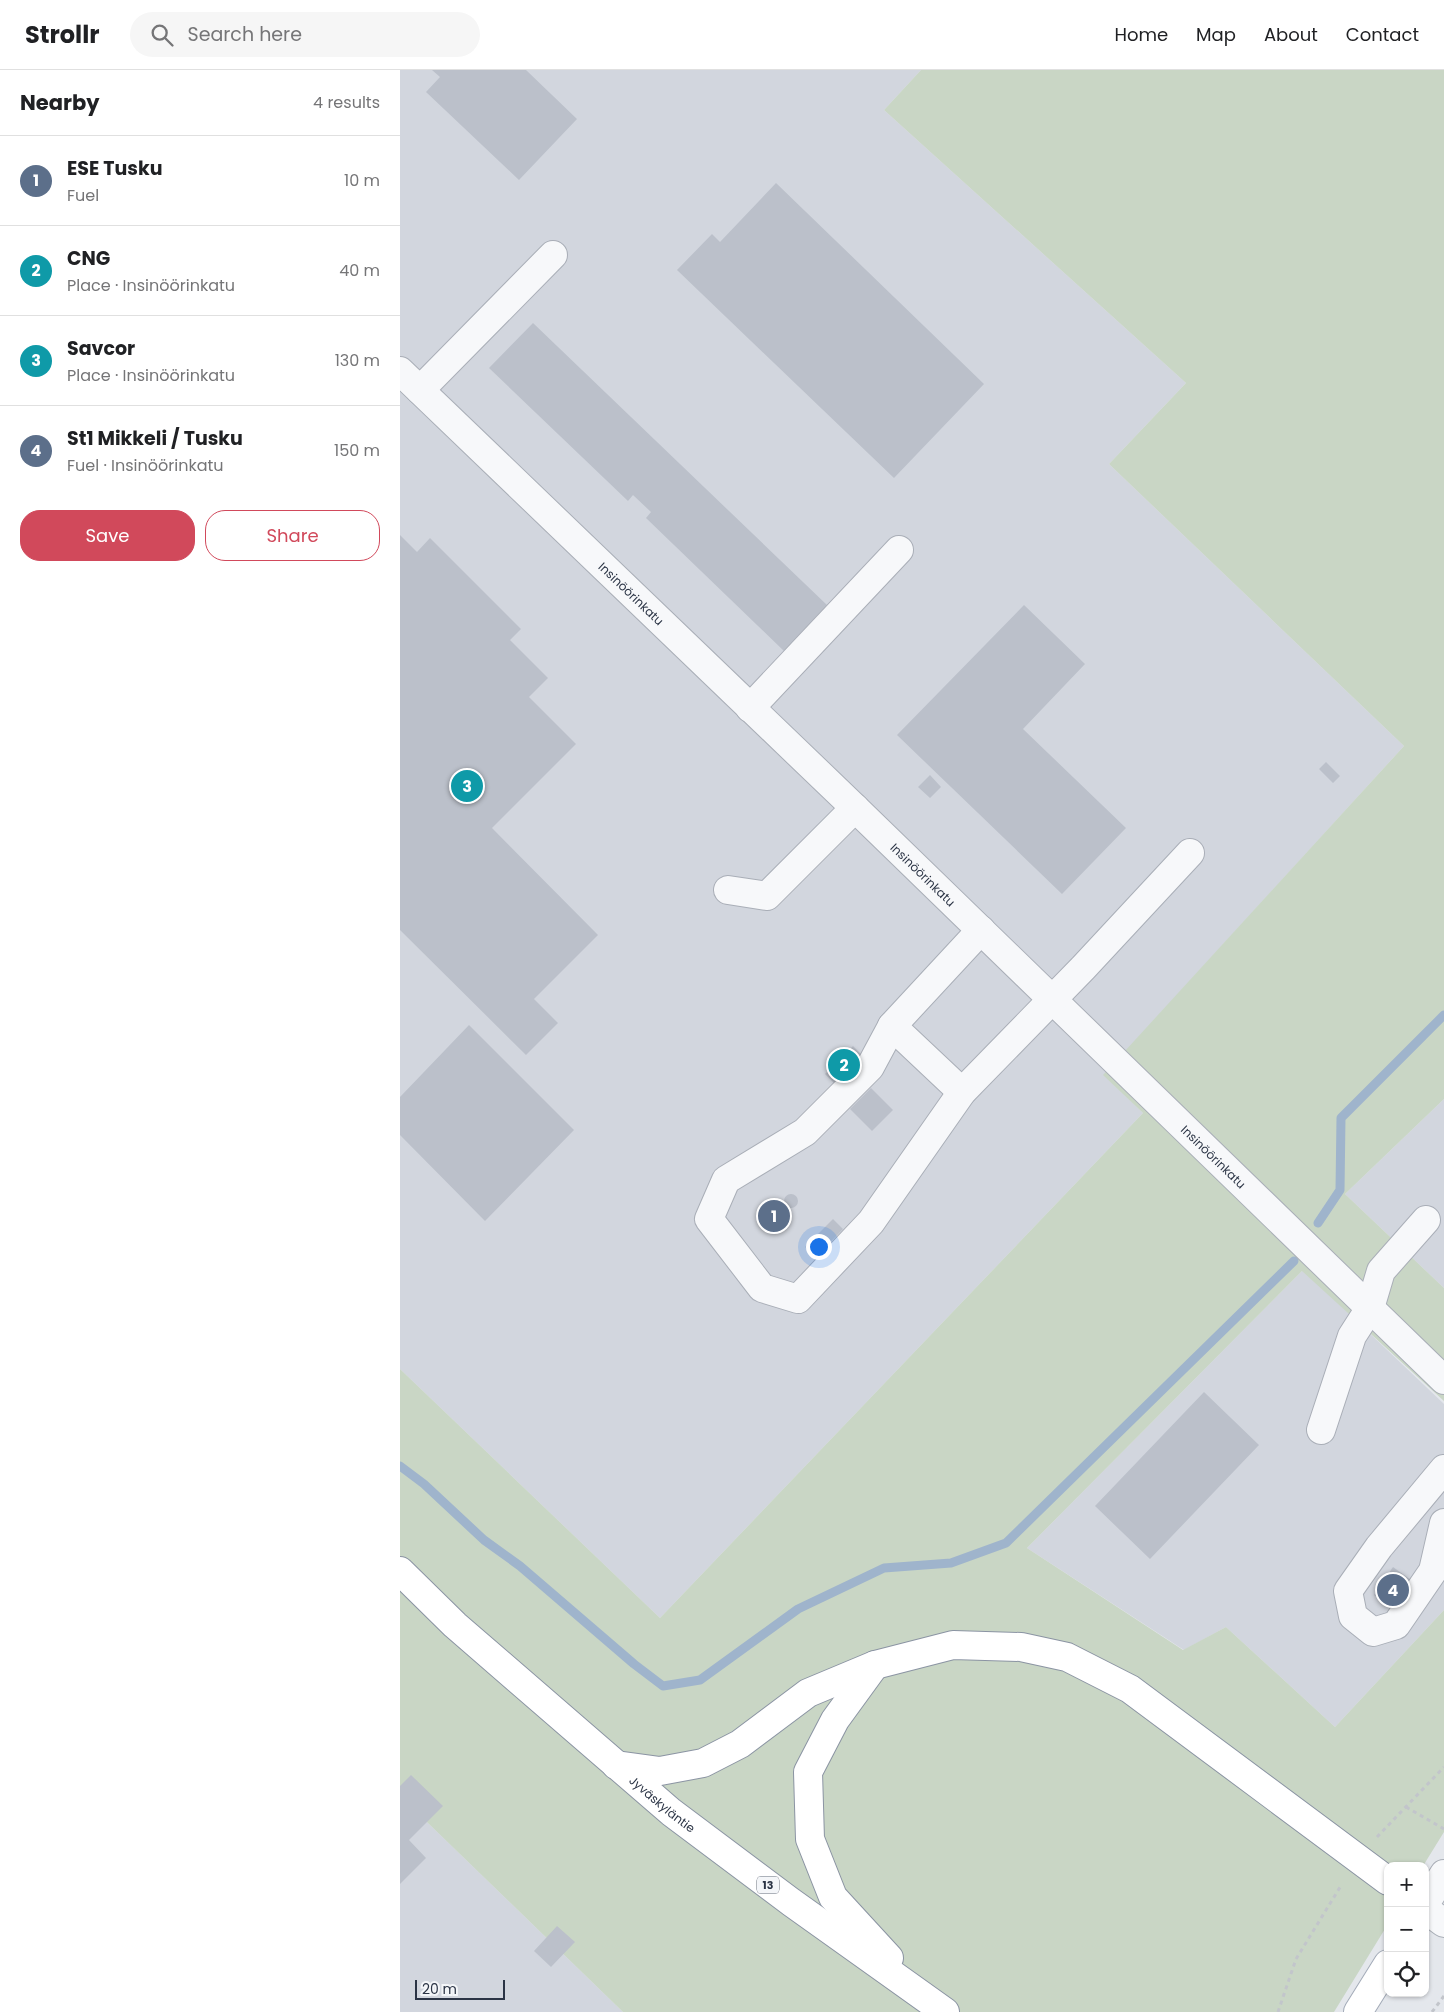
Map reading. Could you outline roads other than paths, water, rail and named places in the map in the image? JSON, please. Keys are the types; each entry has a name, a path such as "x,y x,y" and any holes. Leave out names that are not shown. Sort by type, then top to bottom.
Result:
{"main road":[{"name":"Jyväskyläntie","path":"400,1571 455,1624 671,1812 791,1902 935,2005"},
{"path":"616,1765 660,1771 703,1763 740,1744 808,1693 875,1665 953,1645 1020,1647 1067,1657 1130,1689 1384,1878"},
{"path":"875,1665 835,1720 808,1772 810,1839 833,1897 935,2005"},
{"path":"1358,2012 1384,1970"}],"street":[{"path":"420,390 553,255"},
{"name":"Insinöörinkatu","path":"400,370 855,808 1444,1380"},
{"path":"750,708 899,550"},
{"path":"728,890 767,896 855,808"},
{"path":"981,930 892,1026 870,1068 804,1132 726,1180 709,1219 762,1288 798,1299 871,1222 962,1092 1190,852"},
{"path":"892,1026 962,1092"},
{"path":"1321,1430 1352,1336 1370,1308 1381,1271 1426,1220"},
{"path":"1444,1469 1379,1547 1348,1591 1353,1616 1373,1632 1396,1625 1433,1571 1444,1523"},
{"path":"1429,1898 1444,1874"},
{"path":"1429,1912 1444,1924"}],"waterway":[{"path":"1318,1223 1340,1190 1341,1118 1444,1015"},
{"path":"400,1466 424,1484 484,1540 520,1566 634,1664 663,1686 700,1680 798,1609 884,1568 951,1563 1006,1543 1294,1261"}],"place":[{"name":"Savcor","path":"467,786"},
{"name":"CNG","path":"844,1065"},
{"name":"ESE Tusku","path":"774,1216"},
{"name":"St1 Mikkeli / Tusku","path":"1393,1590"}]}
